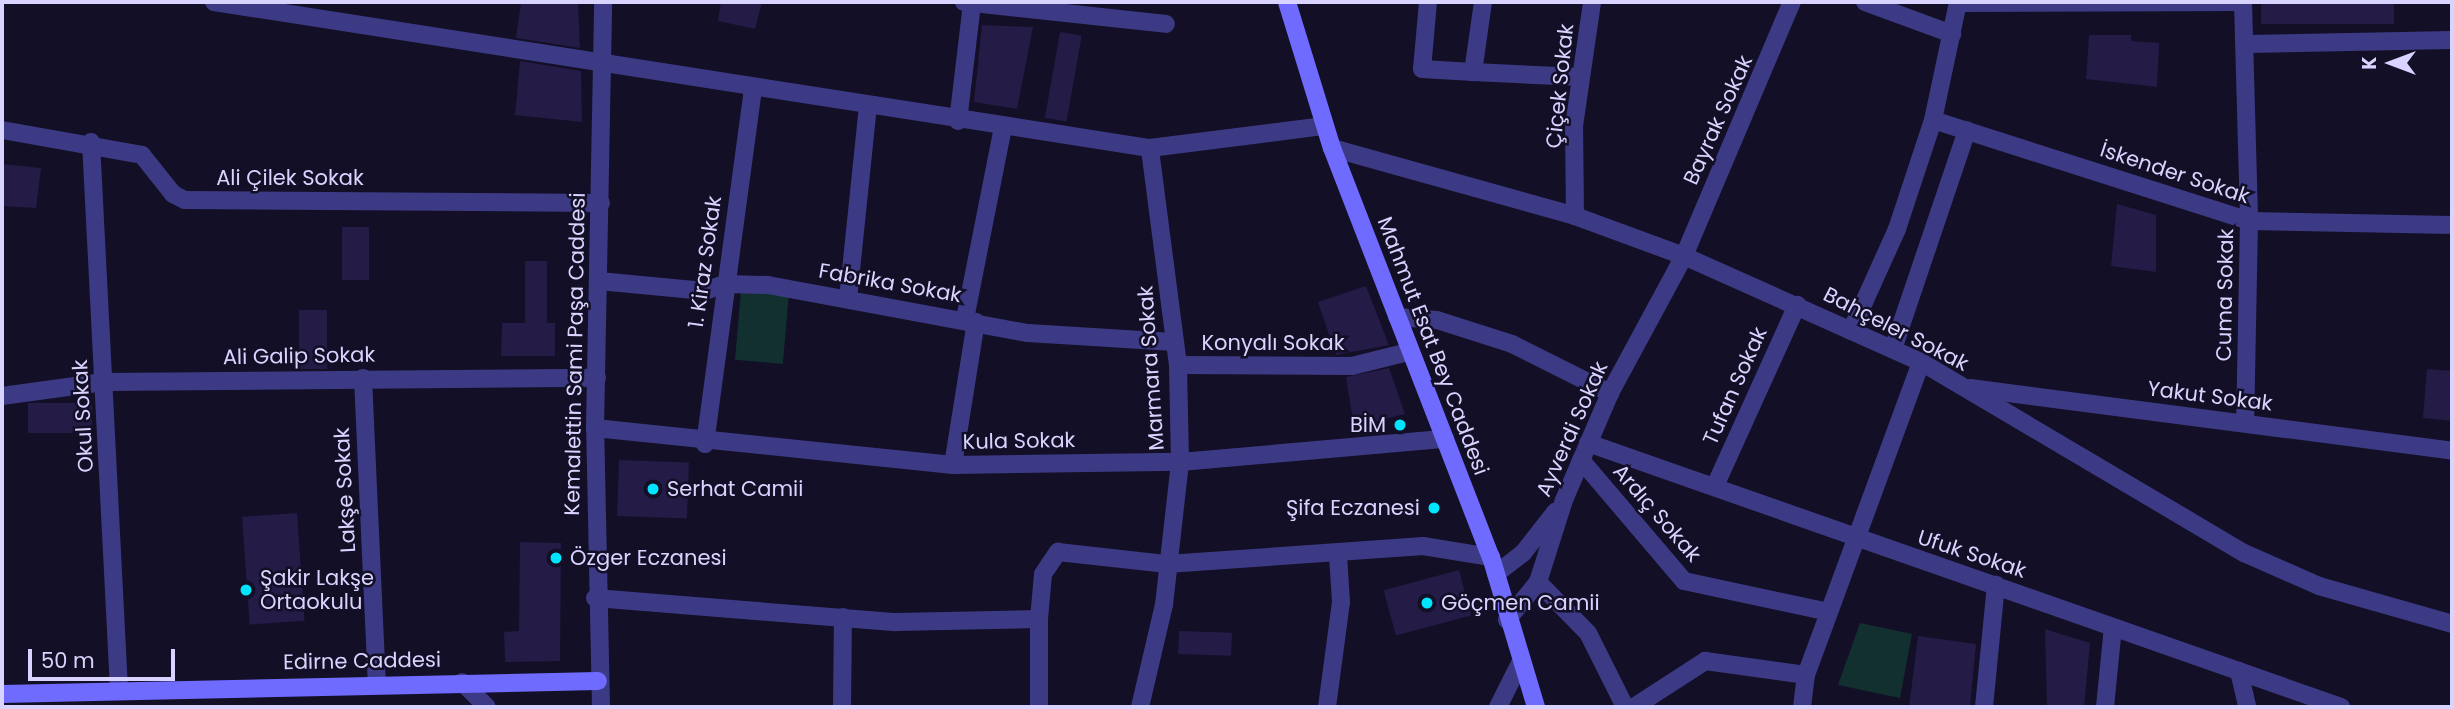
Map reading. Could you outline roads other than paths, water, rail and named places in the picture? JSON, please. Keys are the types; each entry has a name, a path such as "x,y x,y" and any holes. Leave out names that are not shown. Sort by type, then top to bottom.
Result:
{"street":[{"path":"214,2 250,5 958,121 1150,148 1325,125"},
{"name":"Kemalettin Sami Paşa Caddesi","path":"601,707 595,598 595,428 603,2"},
{"name":"Mahmut Esat Bey Caddesi","path":"1287,2 1332,148 1408,352 1494,566 1507,620 1536,707"},
{"path":"1428,2 1422,69 1580,77"},
{"path":"1474,72 1483,2"},
{"name":"Çiçek Sokak","path":"1575,216 1580,77 1592,2"},
{"name":"Bayrak Sokak","path":"1684,256 1792,2"},
{"path":"1865,2 1952,34"},
{"path":"1852,331 1897,229 1933,120 1959,2 2243,2"},
{"name":"Cuma Sokak","path":"2243,2 2249,221 2245,422"},
{"path":"958,121 968,3 1166,24"},
{"path":"2246,44 2452,40"},
{"name":"1. Kiraz Sokak","path":"705,444 724,284 753,87"},
{"path":"848,299 868,106"},
{"name":"İskender Sokak","path":"1933,120 2249,221 2452,225"},
{"path":"953,465 971,321 1003,127"},
{"name":"Ali Çilek Sokak","path":"2,130 91,142 142,155 173,194 185,200 601,203"},
{"path":"1893,349 1968,130"},
{"name":"Okul Sokak","path":"91,142 119,689"},
{"name":"Marmara Sokak","path":"1140,707 1167,564 1180,462 1178,365 1150,148"},
{"name":"Bahçeler Sokak","path":"1332,148 1575,216 1684,256 1921,362 2244,553 2319,586 2452,624"},
{"name":"Ayverdi Sokak","path":"1507,620 1538,582 1564,500 1610,393 1684,256"},
{"name":"Fabrika Sokak","path":"598,281 705,291 724,284 848,299 1090,340 1174,342"},
{"name":"Tufan Sokak","path":"1715,486 1797,305"},
{"path":"1397,317 1437,320 1512,344 1610,393"},
{"name":"Konyalı Sokak","path":"1178,365 1352,366 1408,352"},
{"path":"1802,707 1806,676 1828,612 1921,362"},
{"name":"Ali Galip Sokak","path":"2,396 104,382 363,377 597,378"},
{"name":"Lakşe Sokak","path":"363,377 377,684"},
{"name":"Yakut Sokak","path":"1962,387 2452,451"},
{"name":"Kula Sokak","path":"595,428 705,444 953,465 1180,462 1445,439"},
{"name":"Ufuk Sokak","path":"1585,451 1715,486 1856,540 1996,585 2341,707"},
{"name":"Ardıç Sokak","path":"1585,451 1684,581 1828,612"},
{"path":"1039,707 1039,619 1043,574 1058,552 1167,564 1338,555 1423,546 1494,566 1523,554 1564,500"},
{"path":"1327,707 1340,602 1338,555"},
{"path":"1538,582 1587,633 1625,707"},
{"path":"1984,707 1996,585"},
{"path":"595,598 843,617 1039,619"},
{"path":"842,707 843,617"},
{"path":"2105,707 2113,627"},
{"path":"1634,707 1705,661 1806,676"},
{"path":"1498,707 1520,663"},
{"path":"2239,671 2247,707"},
{"name":"Edirne Caddesi","path":"2,694 119,689 598,681"},
{"path":"462,682 486,707"}],"place":[{"name":"BİM","path":"1400,425"},
{"name":"Serhat Camii","path":"653,489"},
{"name":"Şifa Eczanesi","path":"1434,508"},
{"name":"Özger Eczanesi","path":"556,558"},
{"name":"Şakir Lakşe Ortaokulu","path":"246,590"},
{"name":"Göçmen Camii","path":"1427,603"}]}
